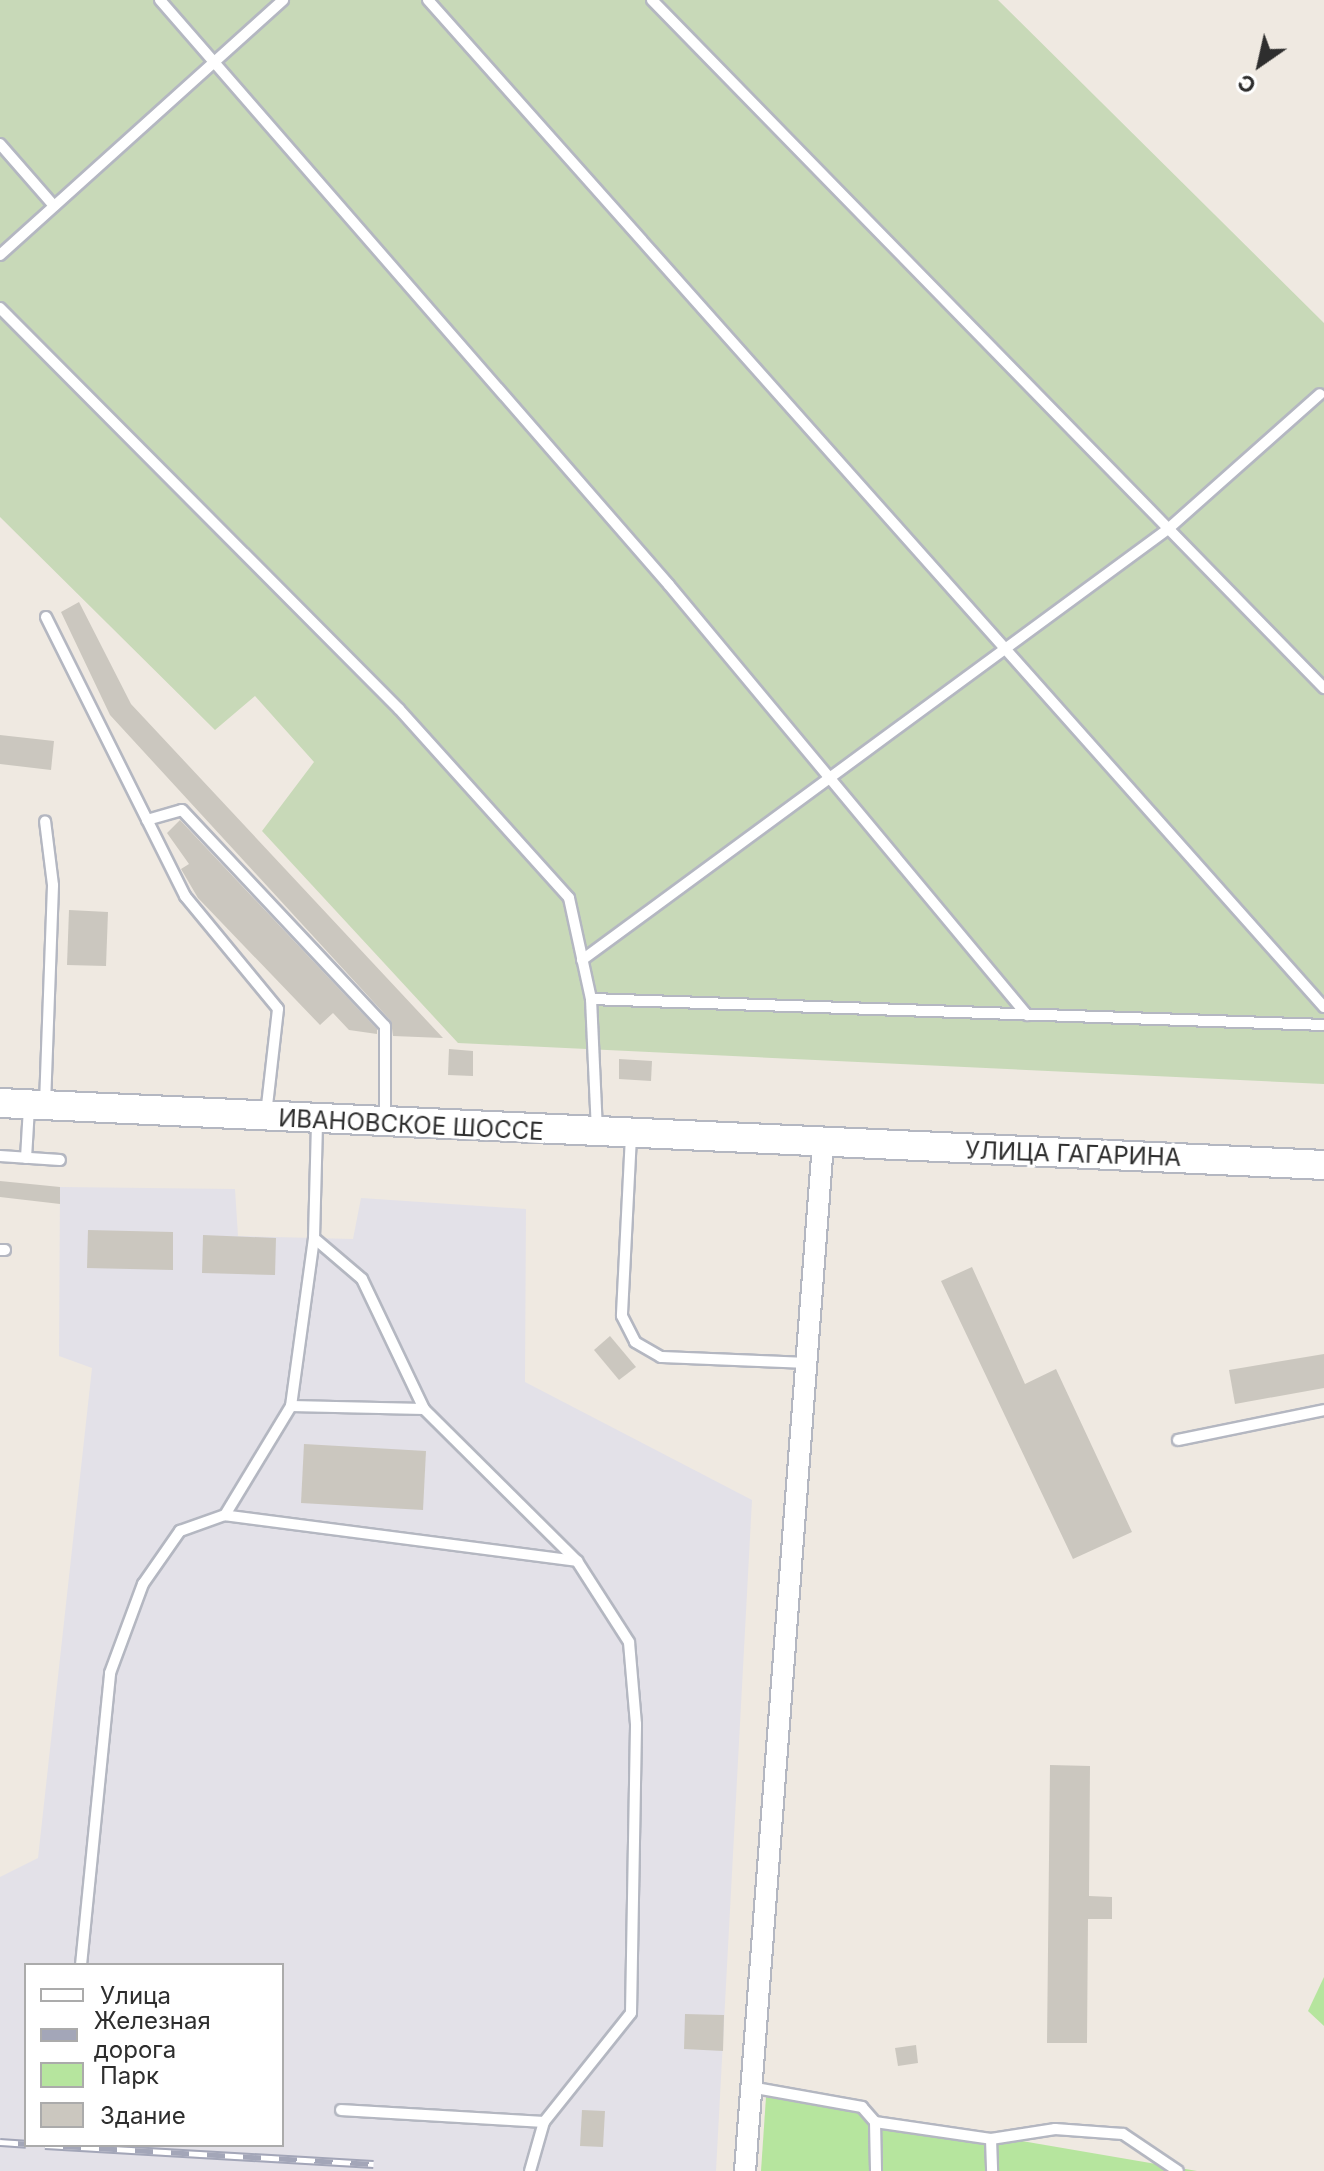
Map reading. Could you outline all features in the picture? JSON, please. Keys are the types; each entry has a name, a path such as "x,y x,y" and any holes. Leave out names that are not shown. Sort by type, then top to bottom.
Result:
{"street":[{"name":"ИВАНОВСКОЕ ШОССЕ","path":"0,1103 823,1144"},
{"name":"УЛИЦА ГАГАРИНА","path":"823,1144 1324,1165"},
{"path":"745,2171 811,1363 823,1144"}],"lane":[{"path":"160,0 832,780 1027,1015"},
{"path":"0,255 283,0"},
{"path":"428,0 1324,1007"},
{"path":"652,0 1324,688"},
{"path":"0,144 54,206"},
{"path":"0,308 399,709 569,898 591,999 598,1134"},
{"path":"582,960 832,780 1168,529 1320,394"},
{"path":"46,617 185,896 278,1009 266,1117"},
{"path":"147,820 182,810 385,1026 385,1123"},
{"path":"26,1158 37,1105 53,885 45,821"},
{"path":"591,999 1324,1025"},
{"path":"225,1515 291,1406 314,1238 317,1120"},
{"path":"631,1136 622,1316 635,1342 661,1357 811,1363"},
{"path":"0,1156 60,1160"},
{"path":"314,1238 362,1279 424,1409 577,1561 629,1642 636,1724 631,2013 544,2122 530,2171"},
{"path":"291,1406 424,1409"},
{"path":"1178,1440 1324,1410"},
{"path":"81,1963 110,1673 143,1584 180,1531 225,1515 577,1561"},
{"path":"750,2087 862,2107 875,2122 876,2171"},
{"path":"341,2110 544,2122"},
{"path":"875,2122 991,2139 1055,2129 1123,2134 1178,2171"},
{"path":"991,2139 992,2171"}],"shaded area":[{"path":"60,1187 235,1189 238,1236 353,1239 361,1198 526,1209 525,1382 752,1500 716,2171 0,2171 0,1877 38,1858 92,1368 59,1356"}],"green space":[{"path":"0,0 998,0 1324,323 1324,1084 458,1043 262,831 314,762 255,696 215,730 0,517"},
{"path":"1324,1977 1324,2026 1308,2011"},
{"path":"766,2097 1197,2171 761,2171"}],"building":[{"path":"79,602 131,704 443,1038 393,1036 391,1021 110,715 61,612"},
{"path":"0,735 54,741 51,770 0,764"},
{"path":"180,820 377,1029 377,1034 349,1030 333,1013 320,1025 198,898 181,869 189,864 167,833"},
{"path":"69,910 108,912 106,966 67,965"},
{"path":"449,1049 473,1051 473,1076 448,1075"},
{"path":"619,1059 652,1061 651,1081 619,1079"},
{"path":"0,1181 60,1187 60,1204 0,1197"},
{"path":"88,1230 173,1232 173,1270 87,1268"},
{"path":"203,1235 276,1238 275,1275 202,1273"},
{"path":"972,1267 1025,1384 1056,1369 1132,1532 1073,1559 941,1281"},
{"path":"610,1336 636,1367 619,1380 594,1350"},
{"path":"1324,1354 1324,1388 1235,1404 1229,1370"},
{"path":"304,1444 426,1451 423,1510 301,1503"},
{"path":"1050,1765 1090,1766 1089,1896 1112,1897 1112,1919 1088,1919 1087,2043 1047,2043"},
{"path":"685,2014 724,2015 723,2051 684,2049"},
{"path":"916,2045 918,2063 898,2066 895,2048"},
{"path":"582,2110 605,2111 603,2147 580,2146"}],"railway":[{"path":"0,2142 24,2144"},
{"path":"80,2147 373,2164"}]}
